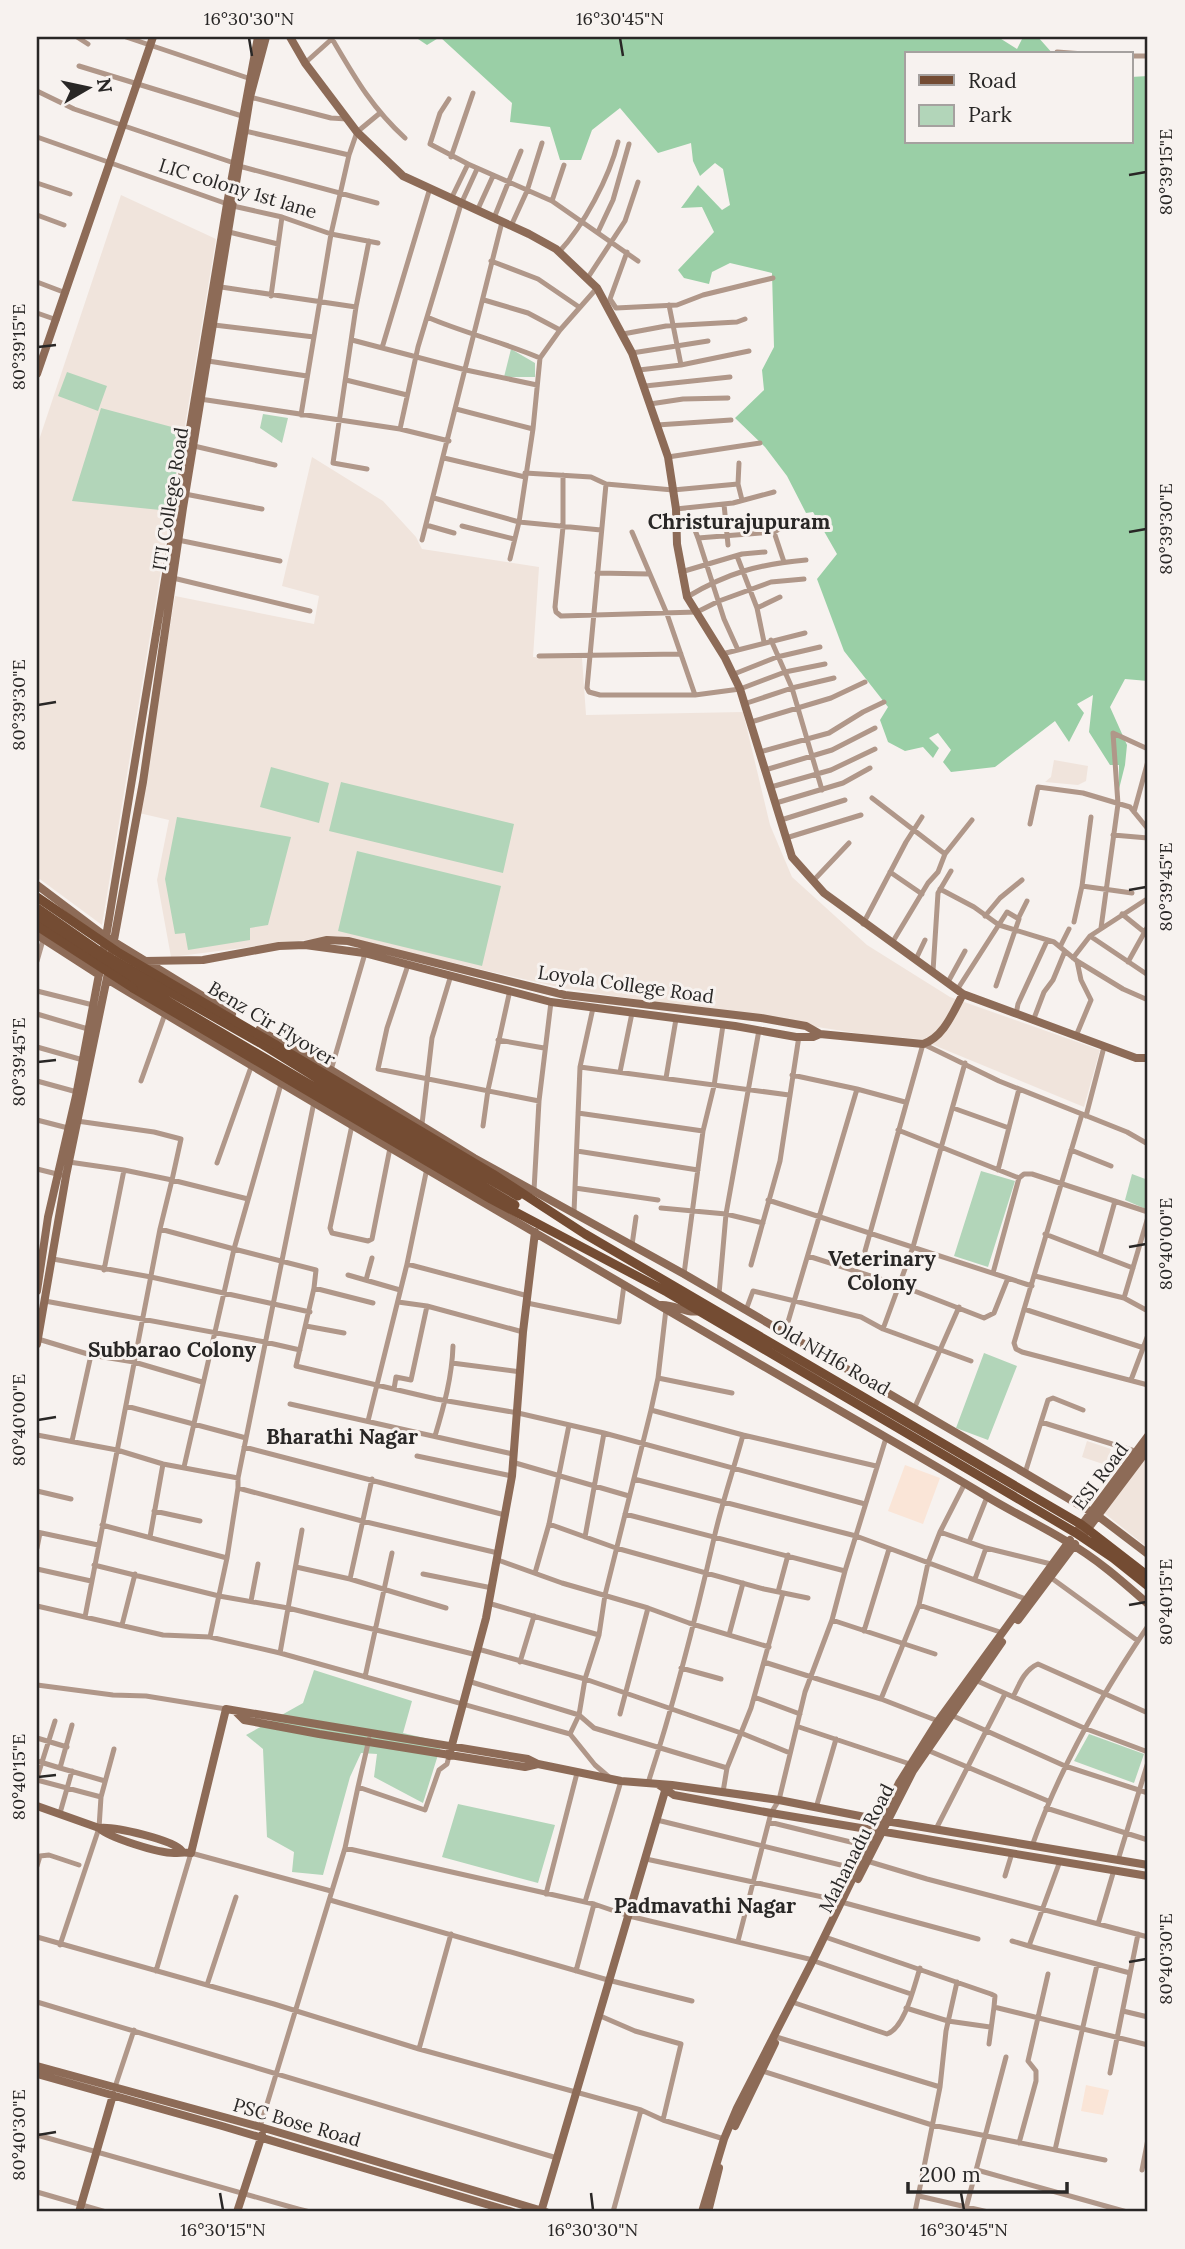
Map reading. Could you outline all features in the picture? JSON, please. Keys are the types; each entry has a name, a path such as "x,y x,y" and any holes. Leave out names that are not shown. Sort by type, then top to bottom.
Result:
{"main road":[{"name":"Benz Cir Flyover","path":"37,897 119,953 493,1174"},
{"path":"37,908 106,960 260,1043 435,1150 555,1216"},
{"path":"37,916 493,1191 554,1231"},
{"name":"Old NH16 Road","path":"37,926 132,988 491,1199 699,1311 1082,1531 1148,1586"},
{"name":"Old NH16 Road","path":"493,1174 555,1216 1082,1531 1148,1576"}],"street":[{"path":"77,37 88,44"},
{"path":"126,37 152,41 248,78"},
{"name":"ITI College Road","path":"237,165 248,78 258,37"},
{"name":"ITI College Road","path":"110,939 230,205 250,97 266,37"},
{"path":"290,37 305,63 357,132 403,176 512,226 559,252 597,288 632,353 668,457 676,509 677,544 687,597 734,674 792,857 824,893 863,924 960,992 1104,1047 1136,1058 1148,1058"},
{"path":"305,63 333,37 343,60 363,92 405,138"},
{"path":"37,374 152,41"},
{"path":"79,66 242,116"},
{"path":"37,91 74,109 237,165 377,203"},
{"path":"451,157 473,93"},
{"path":"250,97 331,118 348,119"},
{"path":"449,99 430,144 451,157 552,201 638,261"},
{"path":"357,132 380,113"},
{"path":"245,131 349,155"},
{"name":"LIC colony 1st lane","path":"37,137 230,205 282,217 331,234 357,132"},
{"path":"559,252 582,221 610,170 618,142"},
{"path":"512,226 527,191 542,143"},
{"path":"598,232 613,200 629,145"},
{"path":"422,540 484,300 498,220 521,151"},
{"path":"451,199 468,164"},
{"path":"552,201 564,165"},
{"path":"400,429 415,358 461,204 477,169"},
{"path":"477,211 493,176"},
{"path":"587,279 625,221 638,182"},
{"path":"37,183 70,194"},
{"path":"382,348 430,188"},
{"name":"ITI College Road","path":"103,977 143,782 199,399 229,232 230,205"},
{"path":"37,215 64,225"},
{"path":"271,296 282,217"},
{"path":"625,221 634,225"},
{"path":"229,232 278,244"},
{"path":"301,415 331,234 378,243"},
{"path":"367,469 333,463 356,307 369,241"},
{"path":"627,252 610,299 616,309 669,305 773,278"},
{"path":"491,261 538,279 579,307"},
{"path":"37,282 66,293"},
{"path":"220,287 356,307"},
{"path":"510,559 519,522 533,429 540,358 559,330 597,288"},
{"path":"484,300 528,313 559,330"},
{"path":"669,305 681,365"},
{"path":"37,313 57,320"},
{"path":"428,317 540,358"},
{"path":"623,334 745,319"},
{"path":"214,325 314,337"},
{"path":"352,340 415,358 537,385"},
{"path":"632,353 708,341"},
{"path":"639,370 681,365 749,351"},
{"path":"208,360 307,376"},
{"path":"645,386 730,377"},
{"path":"346,380 407,395"},
{"path":"650,404 683,399 728,398"},
{"path":"199,399 400,429 449,441"},
{"path":"456,409 533,429"},
{"path":"657,425 732,420"},
{"path":"668,457 760,443"},
{"path":"194,446 275,465"},
{"path":"444,458 525,475 591,477 606,484 673,490 738,484"},
{"path":"739,463 738,484 742,500"},
{"path":"563,475 563,527 556,612 561,617 697,612 719,600 771,582 804,579"},
{"path":"606,484 587,688 592,694 695,695 740,689 785,672 825,664"},
{"path":"676,509 724,504 774,492"},
{"path":"185,494 262,509"},
{"path":"434,498 519,522 601,530"},
{"path":"724,504 728,545"},
{"path":"690,517 724,620 738,650"},
{"path":"698,538 774,532 793,521"},
{"path":"426,525 454,533"},
{"path":"462,526 514,540"},
{"path":"632,532 667,614 695,695"},
{"path":"774,532 784,562"},
{"path":"178,540 280,561"},
{"path":"681,572 737,556 765,552"},
{"path":"737,556 757,608 764,642"},
{"path":"687,597 713,582 743,571 806,560"},
{"path":"597,573 650,574"},
{"path":"173,578 310,611"},
{"path":"757,608 780,597"},
{"path":"722,654 804,633"},
{"path":"771,640 792,688 822,790"},
{"path":"734,674 777,657 820,647"},
{"path":"540,656 681,654"},
{"path":"744,704 834,678"},
{"path":"751,722 831,698 865,682"},
{"path":"760,752 829,733 884,702"},
{"path":"765,770 812,757 875,728"},
{"path":"1101,928 1104,890 1118,804 1113,733 1148,748"},
{"path":"771,787 831,769 875,749"},
{"path":"1134,812 1148,761"},
{"path":"776,803 843,783 870,768"},
{"path":"1030,824 1038,787 1083,793 1130,807 1148,829"},
{"path":"872,798 945,854"},
{"path":"781,820 845,800"},
{"path":"786,838 860,815"},
{"path":"863,924 922,817"},
{"path":"1074,922 1082,886 1091,817"},
{"path":"892,943 938,872 945,854 972,820"},
{"path":"1113,835 1148,838"},
{"path":"813,881 849,843"},
{"path":"933,971 936,948 935,916 940,889 951,871"},
{"path":"890,872 922,894"},
{"path":"985,916 1000,898 1022,880"},
{"path":"37,885 110,939 253,1027 331,1070 474,1158 719,1294 1025,1473 1094,1514 1148,1554"},
{"path":"1082,886 1132,893"},
{"path":"940,889 974,907 999,925 1054,942 1075,960 1123,989 1148,1000"},
{"path":"1076,1037 1091,1000 1075,960 1090,936 1147,899"},
{"path":"996,986 1018,919 1027,901"},
{"path":"923,1044 930,1042 941,1031 960,992 1007,912 1018,919"},
{"path":"1122,914 1146,934"},
{"path":"1128,962 1146,934 1148,926"},
{"path":"1033,1021 1044,992 1053,980 1069,929"},
{"path":"1090,936 1148,975"},
{"path":"37,961 40,937 251,1067 1071,1544 1112,1573 1148,1604"},
{"name":"Loyola College Road","path":"304,945 315,941 335,940 370,945 565,995 761,1018 806,1026 820,1034 923,1044"},
{"path":"916,959 925,940"},
{"path":"1016,1014 1046,941"},
{"name":"Loyola College Road","path":"145,961 204,960 279,946 304,945 364,953 551,1002 799,1037 820,1034"},
{"path":"331,1070 364,953 370,945"},
{"path":"948,982 965,951"},
{"path":"408,965 387,1028 378,1069 539,1101"},
{"path":"422,1124 432,1038 451,975"},
{"path":"37,1291 48,1217 69,1162 77,1121 88,1029 103,977"},
{"path":"103,977 79,1094 68,1128 52,1259 41,1300 37,1341 91,1355 134,1362 202,1382"},
{"path":"483,1126 488,1090 510,990"},
{"path":"37,991 93,1005"},
{"path":"534,1191 539,1101 551,1002"},
{"path":"574,1212 580,1067 593,1008"},
{"path":"620,1072 632,1013"},
{"path":"37,1014 88,1029"},
{"path":"141,1081 165,1014"},
{"path":"666,1078 676,1018"},
{"path":"684,1274 703,1131 714,1086 723,1025"},
{"path":"719,1294 726,1214 759,1030"},
{"path":"751,1265 780,1161 799,1037"},
{"path":"498,1041 544,1048"},
{"path":"923,1044 1019,1089 1127,1132 1148,1144"},
{"path":"865,1251 923,1044"},
{"path":"37,1047 83,1059"},
{"path":"1104,1047 1060,1184 1014,1343 1016,1349 1148,1385"},
{"path":"883,1329 913,1247 965,1063"},
{"path":"217,1163 251,1067"},
{"path":"580,1067 789,1095"},
{"path":"792,1075 905,1102"},
{"path":"37,1081 79,1094"},
{"path":"184,1467 234,1249 281,1084"},
{"path":"785,1332 857,1089"},
{"path":"998,1170 1019,1089"},
{"path":"210,1637 227,1558 238,1488 237,1478 314,1102"},
{"path":"953,1108 1009,1128"},
{"path":"578,1113 703,1131"},
{"path":"37,1120 68,1128"},
{"path":"77,1121 155,1132 181,1139 160,1229 85,1617"},
{"path":"352,1125 330,1228 332,1233 368,1241 372,1239 390,1148"},
{"path":"898,1130 1018,1178"},
{"path":"1071,1150 1111,1166"},
{"path":"577,1151 698,1170"},
{"path":"69,1162 124,1170 248,1199"},
{"path":"368,1421 407,1264 427,1168"},
{"path":"37,1170 62,1175"},
{"path":"104,1270 124,1170"},
{"path":"993,1273 1018,1178 1024,1174 1032,1174 1148,1214 1124,1298"},
{"path":"575,1188 658,1200"},
{"path":"768,1200 1032,1286"},
{"path":"1100,1255 1115,1201"},
{"path":"661,1208 726,1214 763,1223"},
{"path":"632,1245 636,1217"},
{"path":"160,1229 316,1270 310,1312 296,1366 446,1401 518,1413 604,1433 865,1504"},
{"path":"358,1787 425,1810 439,1770 447,1764 478,1652 512,1476 523,1332 535,1232"},
{"path":"1045,1234 1133,1268"},
{"path":"808,1256 899,1285 985,1318 994,1313 1008,1278"},
{"path":"366,1280 372,1258"},
{"path":"52,1259 151,1277 310,1312"},
{"path":"407,1264 619,1322 624,1285"},
{"path":"348,1275 400,1290"},
{"path":"1035,1276 1124,1298 1148,1311"},
{"path":"314,1288 373,1303"},
{"path":"746,1310 753,1291 861,1317 883,1329 971,1361"},
{"path":"41,1300 300,1350"},
{"path":"398,1302 427,1306 523,1332"},
{"path":"663,1307 671,1305 686,1311 699,1311"},
{"path":"394,1389 396,1377 411,1380 427,1306"},
{"path":"570,1734 579,1715 585,1679 599,1635 605,1595 658,1378 663,1307"},
{"path":"914,1409 958,1307"},
{"path":"1024,1309 1143,1348"},
{"path":"306,1326 344,1334"},
{"path":"1131,1380 1148,1335"},
{"path":"435,1436 446,1401 453,1346"},
{"path":"72,1441 91,1355"},
{"path":"452,1363 521,1372"},
{"path":"658,1378 732,1393"},
{"path":"1025,1473 1050,1399 1083,1410"},
{"path":"290,1404 435,1436 629,1496"},
{"path":"125,1406 246,1438"},
{"path":"651,1410 743,1435 876,1465"},
{"path":"1041,1422 1138,1452"},
{"path":"535,1573 549,1524 569,1425"},
{"path":"585,1537 604,1433"},
{"path":"37,1435 117,1450 163,1464 237,1478"},
{"path":"648,1783 671,1710 708,1573 723,1502 743,1435"},
{"name":"ESI Road","path":"1082,1531 1148,1436"},
{"path":"738,1941 770,1818 779,1800 799,1727 805,1692 832,1620 886,1438"},
{"path":"244,1447 505,1514"},
{"name":"ESI Road","path":"1094,1514 1148,1449"},
{"path":"417,1456 512,1476"},
{"path":"150,1537 163,1464"},
{"path":"350,1580 372,1479"},
{"path":"634,1479 856,1536 1026,1599"},
{"path":"881,1699 919,1605 928,1563 940,1532 965,1483"},
{"path":"238,1488 498,1557 535,1573 769,1647"},
{"path":"37,1491 71,1499"},
{"path":"969,1542 987,1497"},
{"path":"155,1511 200,1521"},
{"path":"625,1514 845,1571"},
{"path":"549,1524 617,1548 780,1593 808,1598"},
{"path":"102,1525 227,1558"},
{"path":"280,1653 302,1530"},
{"name":"Mahanadu Road","path":"702,2212 724,2139 843,1902 867,1861 910,1763 1051,1564 1082,1531"},
{"path":"37,1548 38,1532 98,1545"},
{"path":"940,1532 986,1548 1051,1564"},
{"name":"Mahanadu Road","path":"941,1722 951,1715 1071,1544"},
{"path":"975,1579 986,1548"},
{"path":"864,1631 889,1549"},
{"path":"365,1677 392,1553"},
{"path":"723,1792 727,1768 754,1697 769,1647 788,1555"},
{"path":"251,1601 258,1564"},
{"path":"94,1565 219,1596 288,1608 478,1652 585,1679 741,1733 790,1753"},
{"path":"296,1567 446,1608"},
{"path":"37,1569 91,1580"},
{"path":"122,1625 135,1574"},
{"path":"423,1574 492,1588"},
{"path":"1050,1577 1138,1641"},
{"path":"729,1635 743,1583"},
{"path":"488,1603 599,1635"},
{"path":"919,1605 1003,1633"},
{"path":"37,1606 163,1635 210,1637 280,1653 570,1734 595,1765 609,1777"},
{"path":"620,1714 649,1608"},
{"path":"520,1662 534,1616"},
{"path":"832,1620 935,1654"},
{"path":"1032,1846 1048,1801 1084,1728 1148,1626"},
{"path":"764,1662 881,1699 941,1722"},
{"path":"1013,1698 1025,1674 1038,1664 1148,1713"},
{"path":"681,1668 721,1679"},
{"path":"975,1680 1084,1728 1147,1749"},
{"path":"468,1681 579,1715 594,1728 727,1768"},
{"path":"37,1685 113,1695 146,1696 230,1710 252,1722 452,1746 528,1759 577,1773 648,1783 674,1795 770,1818 867,1846"},
{"path":"936,1829 1005,1694"},
{"path":"754,1697 800,1714"},
{"path":"156,1972 186,1852 230,1710"},
{"path":"951,1715 1065,1766 1148,1793"},
{"path":"55,1721 49,1742 39,1761 37,1779 101,1797"},
{"path":"61,1768 72,1726"},
{"path":"799,1727 910,1763"},
{"name":"Mahanadu Road","path":"815,1961 828,1938 867,1846 927,1750 934,1732"},
{"path":"369,1737 449,1756 525,1767 538,1764"},
{"path":"237,2212 261,2139 275,2073 345,1848 369,1737"},
{"path":"37,1738 67,1746"},
{"path":"816,1808 836,1739"},
{"path":"60,1945 99,1828 101,1797 114,1749"},
{"path":"927,1750 1048,1801"},
{"path":"39,1761 106,1781"},
{"path":"1118,1860 1148,1762"},
{"path":"60,1813 72,1771"},
{"path":"546,1894 577,1773"},
{"path":"584,1902 621,1781"},
{"path":"662,1788 723,1792 779,1800 1012,1853 1148,1876"},
{"path":"543,2212 608,1980 657,1819 662,1788"},
{"path":"37,1806 99,1828 105,1833 153,1848 186,1852 331,1891"},
{"path":"1045,1808 1148,1840"},
{"path":"770,1818 936,1829 1148,1865"},
{"path":"657,1819 857,1869"},
{"path":"345,1848 594,1904 629,1916 738,1941 815,1961 911,1994"},
{"path":"1005,1876 1012,1853"},
{"path":"37,1867 40,1856 49,1855 79,1864"},
{"path":"646,1858 843,1902 978,1939"},
{"path":"867,1861 1148,1937"},
{"path":"1029,1946 1060,1861"},
{"path":"1098,1924 1114,1870"},
{"path":"207,1985 236,1897"},
{"path":"330,1900 608,1980 692,2001"},
{"path":"576,1971 594,1904"},
{"path":"419,2049 451,1934"},
{"path":"1110,2073 1138,1934"},
{"path":"37,1937 419,2049 641,2110 663,2120 724,2139"},
{"path":"828,1938 995,1996 989,2044"},
{"path":"1012,1941 1130,1973"},
{"path":"1055,2150 1097,1965"},
{"path":"794,2002 887,2034 895,2031 920,1968"},
{"path":"1019,2143 1036,2081 1036,2071 1028,2061 1048,1975"},
{"path":"915,2212 940,2087 948,2021 957,1982"},
{"path":"37,2002 557,2158"},
{"path":"994,2007 1148,2045"},
{"path":"906,2008 948,2021 990,2027"},
{"path":"1123,2011 1148,2017"},
{"path":"598,2015 635,2031 681,2044 663,2120"},
{"path":"80,2209 95,2152 134,2031"},
{"path":"776,2037 940,2087"},
{"path":"966,2210 1006,2057"},
{"name":"PSC Bose Road","path":"37,2066 113,2093 261,2139 513,2212"},
{"path":"759,2070 932,2125 1105,2160"},
{"name":"Mahanadu Road","path":"708,2212 723,2155 759,2070"},
{"name":"PSC Bose Road","path":"37,2074 262,2127 543,2212"},
{"path":"613,2212 641,2110"},
{"path":"37,2135 310,2212"},
{"path":"1142,2171 1148,2138"},
{"path":"977,2170 1127,2212"},
{"path":"37,2192 80,2209 106,2212"},
{"path":"919,2196 966,2210 988,2212"}],"shaded area":[{"path":"121,195 216,239 102,925 37,877 37,446"},
{"path":"312,457 383,501 416,537 422,549 539,567 533,657 582,658 586,715 743,712 770,825 792,877 867,945 950,997 1100,1050 1084,1107 919,1039 869,1035 562,988 337,936 171,957 157,880 169,820 139,813 175,596 314,624 319,596 282,586"},
{"path":"1054,760 1088,766 1086,781 1078,785 1045,782 1051,777"},
{"path":"1087,1441 1111,1449 1106,1465 1082,1457"},
{"path":"1148,1444 1148,1548 1103,1512"},
{"path":"905,1465 940,1478 923,1524 888,1511"},
{"path":"1086,2085 1109,2090 1103,2115 1081,2111"}],"green space":[{"path":"415,37 440,37 427,45"},
{"path":"440,37 998,37 1017,49 1023,37 1038,37 1051,52 905,52 905,144 1132,144 1132,77 1148,76 1148,681 1125,679 1110,707 1127,745 1119,789 1119,765 1110,765 1089,732 1093,695 1077,704 1084,713 1069,742 1055,721 995,767 951,772 943,762 951,750 938,733 929,738 939,748 933,758 923,747 905,751 888,742 880,720 888,707 844,651 817,579 837,554 813,512 806,513 787,476 765,447 735,418 764,390 762,370 774,347 772,273 730,263 712,272 709,284 684,278 678,270 714,232 702,207 681,208 698,185 722,210 730,205 723,169 715,163 700,176 693,161 691,143 658,153 620,108 592,130 581,160 560,160 550,127 510,122 512,103"},
{"path":"511,349 535,363 535,377 504,377"},
{"path":"67,372 107,386 98,411 58,396"},
{"path":"101,408 183,430 170,511 72,501"},
{"path":"263,414 288,418 282,443 260,428"},
{"path":"271,767 329,783 319,823 260,807"},
{"path":"341,782 514,824 503,873 329,831"},
{"path":"177,817 291,837 268,925 250,928 250,940 188,950 185,933 175,934 165,879"},
{"path":"357,851 501,886 482,966 338,931"},
{"path":"981,1171 1015,1181 988,1267 954,1256"},
{"path":"1132,1174 1148,1180 1148,1210 1125,1200"},
{"path":"984,1353 1017,1366 988,1440 956,1428"},
{"path":"314,1670 412,1701 403,1733 442,1742 423,1803 374,1777 377,1754 361,1753 350,1777 323,1875 292,1872 294,1852 267,1837 263,1749 246,1735 303,1703"},
{"path":"1089,1734 1144,1754 1134,1783 1074,1761"},
{"path":"458,1804 555,1825 538,1883 442,1857"}],"district":[{"name":"Christurajupuram","path":"739,522"},
{"name":"Veterinary Colony","path":"882,1271"},
{"name":"Subbarao Colony","path":"172,1350"},
{"name":"Bharathi Nagar","path":"342,1437"},
{"name":"Padmavathi Nagar","path":"705,1906"}]}
